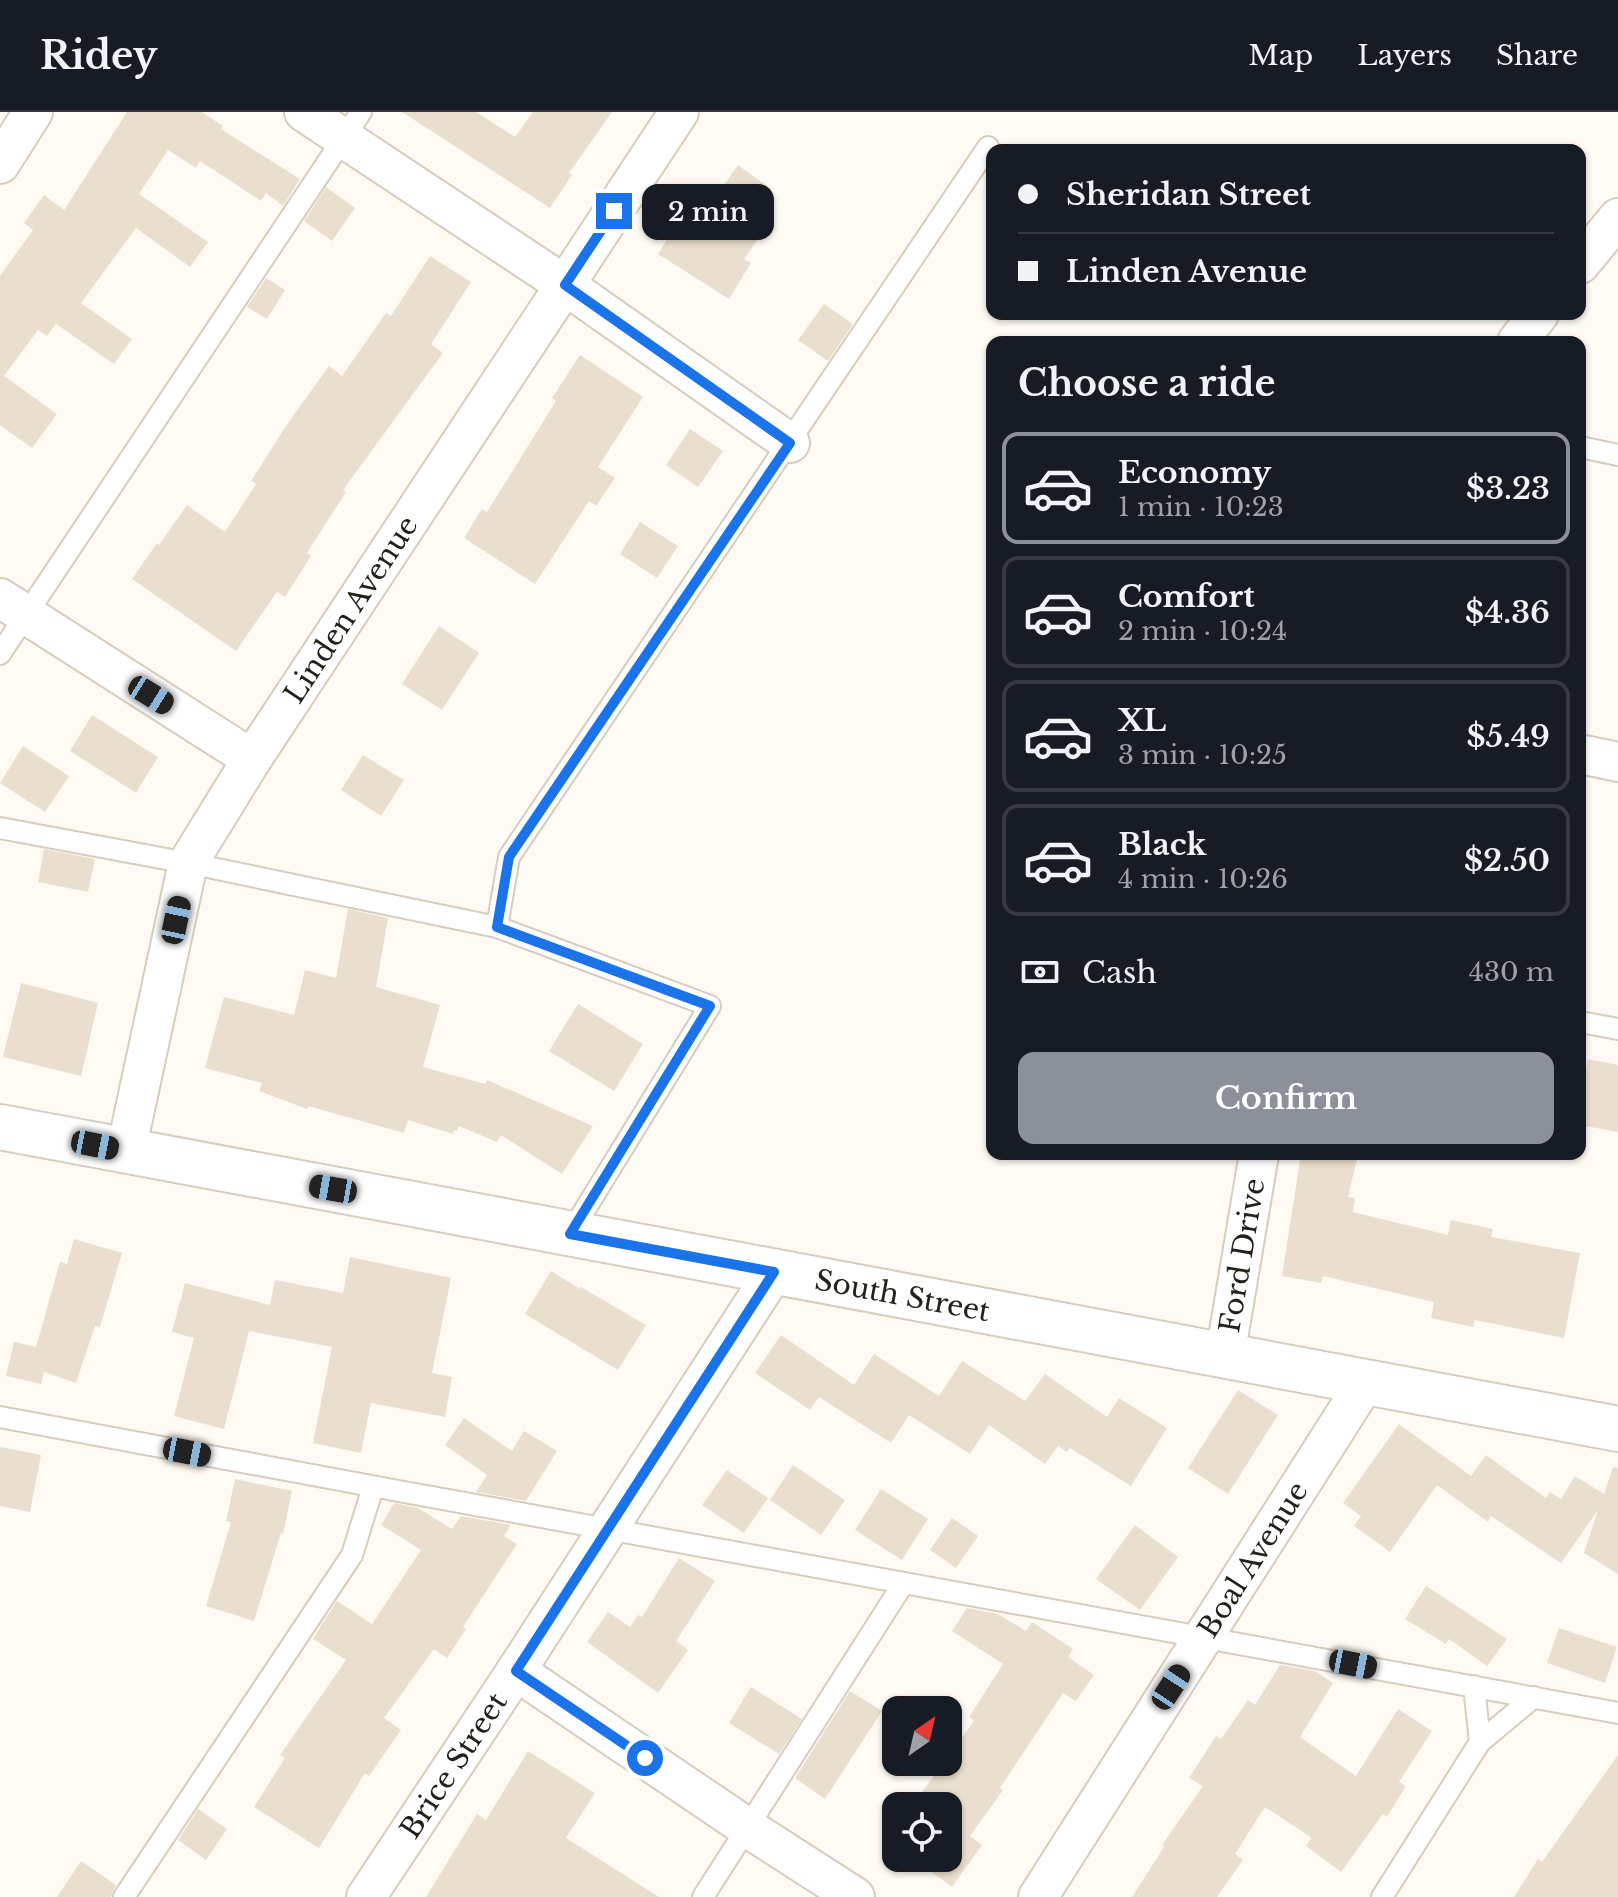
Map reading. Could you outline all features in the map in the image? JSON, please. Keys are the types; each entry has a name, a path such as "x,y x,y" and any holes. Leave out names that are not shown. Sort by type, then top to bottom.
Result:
{"street":[{"path":"0,164 33,112"},
{"path":"304,112 352,125 565,285 790,443"},
{"name":"Linden Avenue","path":"126,1151 188,863 252,759 679,112"},
{"path":"1586,257 1618,218"},
{"path":"1522,336 1534,320"},
{"path":"13,606 252,759"},
{"path":"1586,755 1618,762"},
{"name":"South Street","path":"1,1129 1618,1429"},
{"name":"Ford Drive","path":"1225,1356 1258,1160"},
{"name":"Brice Street","path":"366,1897 774,1272"},
{"name":"Boal Avenue","path":"1038,1897 1365,1383"},
{"path":"516,1671 855,1897"}],"lane":[{"path":"0,654 13,606 352,125"},
{"path":"497,927 509,857 986,150"},
{"path":"1586,448 1618,455"},
{"path":"0,828 188,863 497,927 710,1006 570,1234"},
{"path":"1586,1023 1618,1029"},
{"path":"0,1417 1618,1713"},
{"path":"124,1897 352,1555 373,1487"},
{"path":"703,1897 903,1584"},
{"path":"1474,1686 1480,1742"},
{"path":"1382,1897 1480,1742 1534,1697"}],"building":[{"path":"127,112 202,112 223,126 221,129 300,179 283,206 266,193 261,201 200,161 196,168 168,150 139,194 208,242 190,267 136,228 81,303 132,339 114,364 56,324 47,336 38,330 4,376 57,414 32,448 0,425 0,276 33,230 24,223 44,195 64,210"},
{"path":"402,112 476,112 515,137 533,112 612,112 569,173 572,175 550,208"},
{"path":"738,165 771,189 759,207 774,217 744,259 751,263 729,299 658,254 680,218 694,227"},
{"path":"326,187 355,208 332,241 304,221"},
{"path":"430,256 471,282 431,344 443,353 343,490 346,492 307,553 311,556 285,597 277,592 236,651 132,579 187,505 225,532 256,484 251,481 329,366 342,376 386,313 391,316"},
{"path":"266,278 285,290 267,319 247,307"},
{"path":"824,304 853,324 828,361 798,340"},
{"path":"580,355 643,397 598,467 615,478 596,506 589,501 535,584 464,538 482,509 487,512 556,401 552,398"},
{"path":"690,429 723,451 698,487 666,465"},
{"path":"640,522 678,546 657,578 620,554"},
{"path":"439,626 479,653 442,710 402,684"},
{"path":"92,715 158,757 136,793 70,751"},
{"path":"23,746 69,776 45,812 0,783"},
{"path":"363,755 404,780 381,816 341,790"},
{"path":"44,849 95,859 88,892 38,882"},
{"path":"348,909 388,918 376,987 440,1005 423,1067 485,1084 487,1080 593,1126 562,1174 501,1135 497,1142 459,1126 453,1134 408,1120 404,1133 308,1106 307,1109 259,1091 262,1083 205,1068 224,997 294,1015 305,970 336,978"},
{"path":"21,983 98,1003 81,1076 3,1057"},
{"path":"578,1004 643,1044 614,1091 549,1051"},
{"path":"1588,1059 1618,1065 1618,1132 1586,1126"},
{"path":"1300,1160 1357,1160 1348,1197 1355,1198 1353,1212 1448,1235 1451,1220 1493,1229 1491,1237 1580,1253 1564,1338 1475,1320 1473,1327 1431,1318 1434,1302 1323,1276 1321,1283 1282,1276"},
{"path":"74,1239 122,1253 100,1327 95,1326 76,1383 44,1372 41,1384 6,1376 14,1342 36,1347 60,1262 67,1264"},
{"path":"350,1257 451,1278 432,1373 452,1377 445,1417 371,1403 361,1453 313,1443 332,1347 249,1331 224,1429 174,1416 194,1338 172,1332 185,1283 270,1305 275,1280 343,1293"},
{"path":"551,1271 646,1325 618,1370 525,1314"},
{"path":"781,1335 854,1385 874,1354 939,1396 962,1361 1025,1401 1045,1374 1107,1417 1119,1398 1167,1428 1131,1486 1070,1448 1067,1452 1058,1446 1045,1464 989,1425 970,1454 909,1415 891,1443 819,1397 810,1410 755,1373"},
{"path":"1238,1390 1278,1415 1228,1494 1188,1468"},
{"path":"464,1418 512,1451 524,1431 557,1451 526,1501 476,1492 487,1475 445,1445"},
{"path":"1399,1424 1471,1476 1486,1455 1546,1498 1550,1492 1561,1499 1575,1476 1604,1494 1613,1467 1618,1468 1618,1574 1584,1553 1598,1510 1561,1563 1491,1516 1488,1522 1437,1485 1390,1552 1354,1526 1361,1516 1343,1503"},
{"path":"0,1447 41,1455 30,1512 0,1506"},
{"path":"793,1465 845,1500 821,1535 770,1500"},
{"path":"727,1470 768,1498 744,1533 702,1505"},
{"path":"235,1479 292,1491 283,1534 254,1621 206,1606 231,1522 226,1521"},
{"path":"881,1489 928,1519 902,1560 855,1530"},
{"path":"394,1503 418,1508 452,1529 461,1516 511,1525 504,1536 517,1544 463,1627 466,1629 447,1658 434,1649 384,1718 401,1730 369,1776 365,1773 319,1848 254,1807 285,1758 280,1755 346,1660 313,1639 322,1624 337,1601 372,1624 421,1550 381,1525"},
{"path":"952,1518 978,1536 956,1568 930,1550"},
{"path":"1135,1525 1178,1557 1140,1610 1096,1579"},
{"path":"679,1558 715,1581 676,1641 688,1650 658,1693 587,1642 608,1612 630,1627 638,1615 642,1617"},
{"path":"1426,1586 1507,1639 1487,1666 1449,1639 1446,1644 1405,1619"},
{"path":"967,1608 998,1614 1026,1631 1032,1622 1073,1649 1068,1657 1094,1675 1076,1701 1063,1693 1000,1788 1003,1790 970,1836 982,1845 952,1887 932,1872 962,1872 962,1792 922,1792 934,1776 962,1776 962,1737 974,1721 969,1717 1003,1664 952,1631"},
{"path":"1559,1628 1617,1647 1605,1683 1547,1663"},
{"path":"1280,1665 1315,1671 1333,1683 1300,1737 1356,1776 1398,1709 1432,1731 1399,1782 1406,1786 1387,1817 1383,1814 1341,1872 1306,1846 1312,1838 1265,1807 1235,1854 1243,1860 1217,1897 1132,1897 1164,1847 1162,1845 1203,1786 1189,1778 1216,1736 1221,1739 1248,1700 1255,1705"},
{"path":"751,1687 802,1719 779,1754 729,1723"},
{"path":"850,1691 882,1711 825,1799 795,1778"},
{"path":"528,1751 595,1793 566,1838 659,1897 426,1897 477,1814 486,1820"},
{"path":"1618,1755 1618,1897 1514,1897 1538,1859 1542,1862"},
{"path":"198,1809 227,1829 206,1860 178,1840"},
{"path":"81,1861 116,1885 111,1897 57,1897"}],"route":[{"path":"614,211 565,285 790,443 509,857 497,927 710,1006 570,1234 774,1272 516,1671 645,1758"}]}
